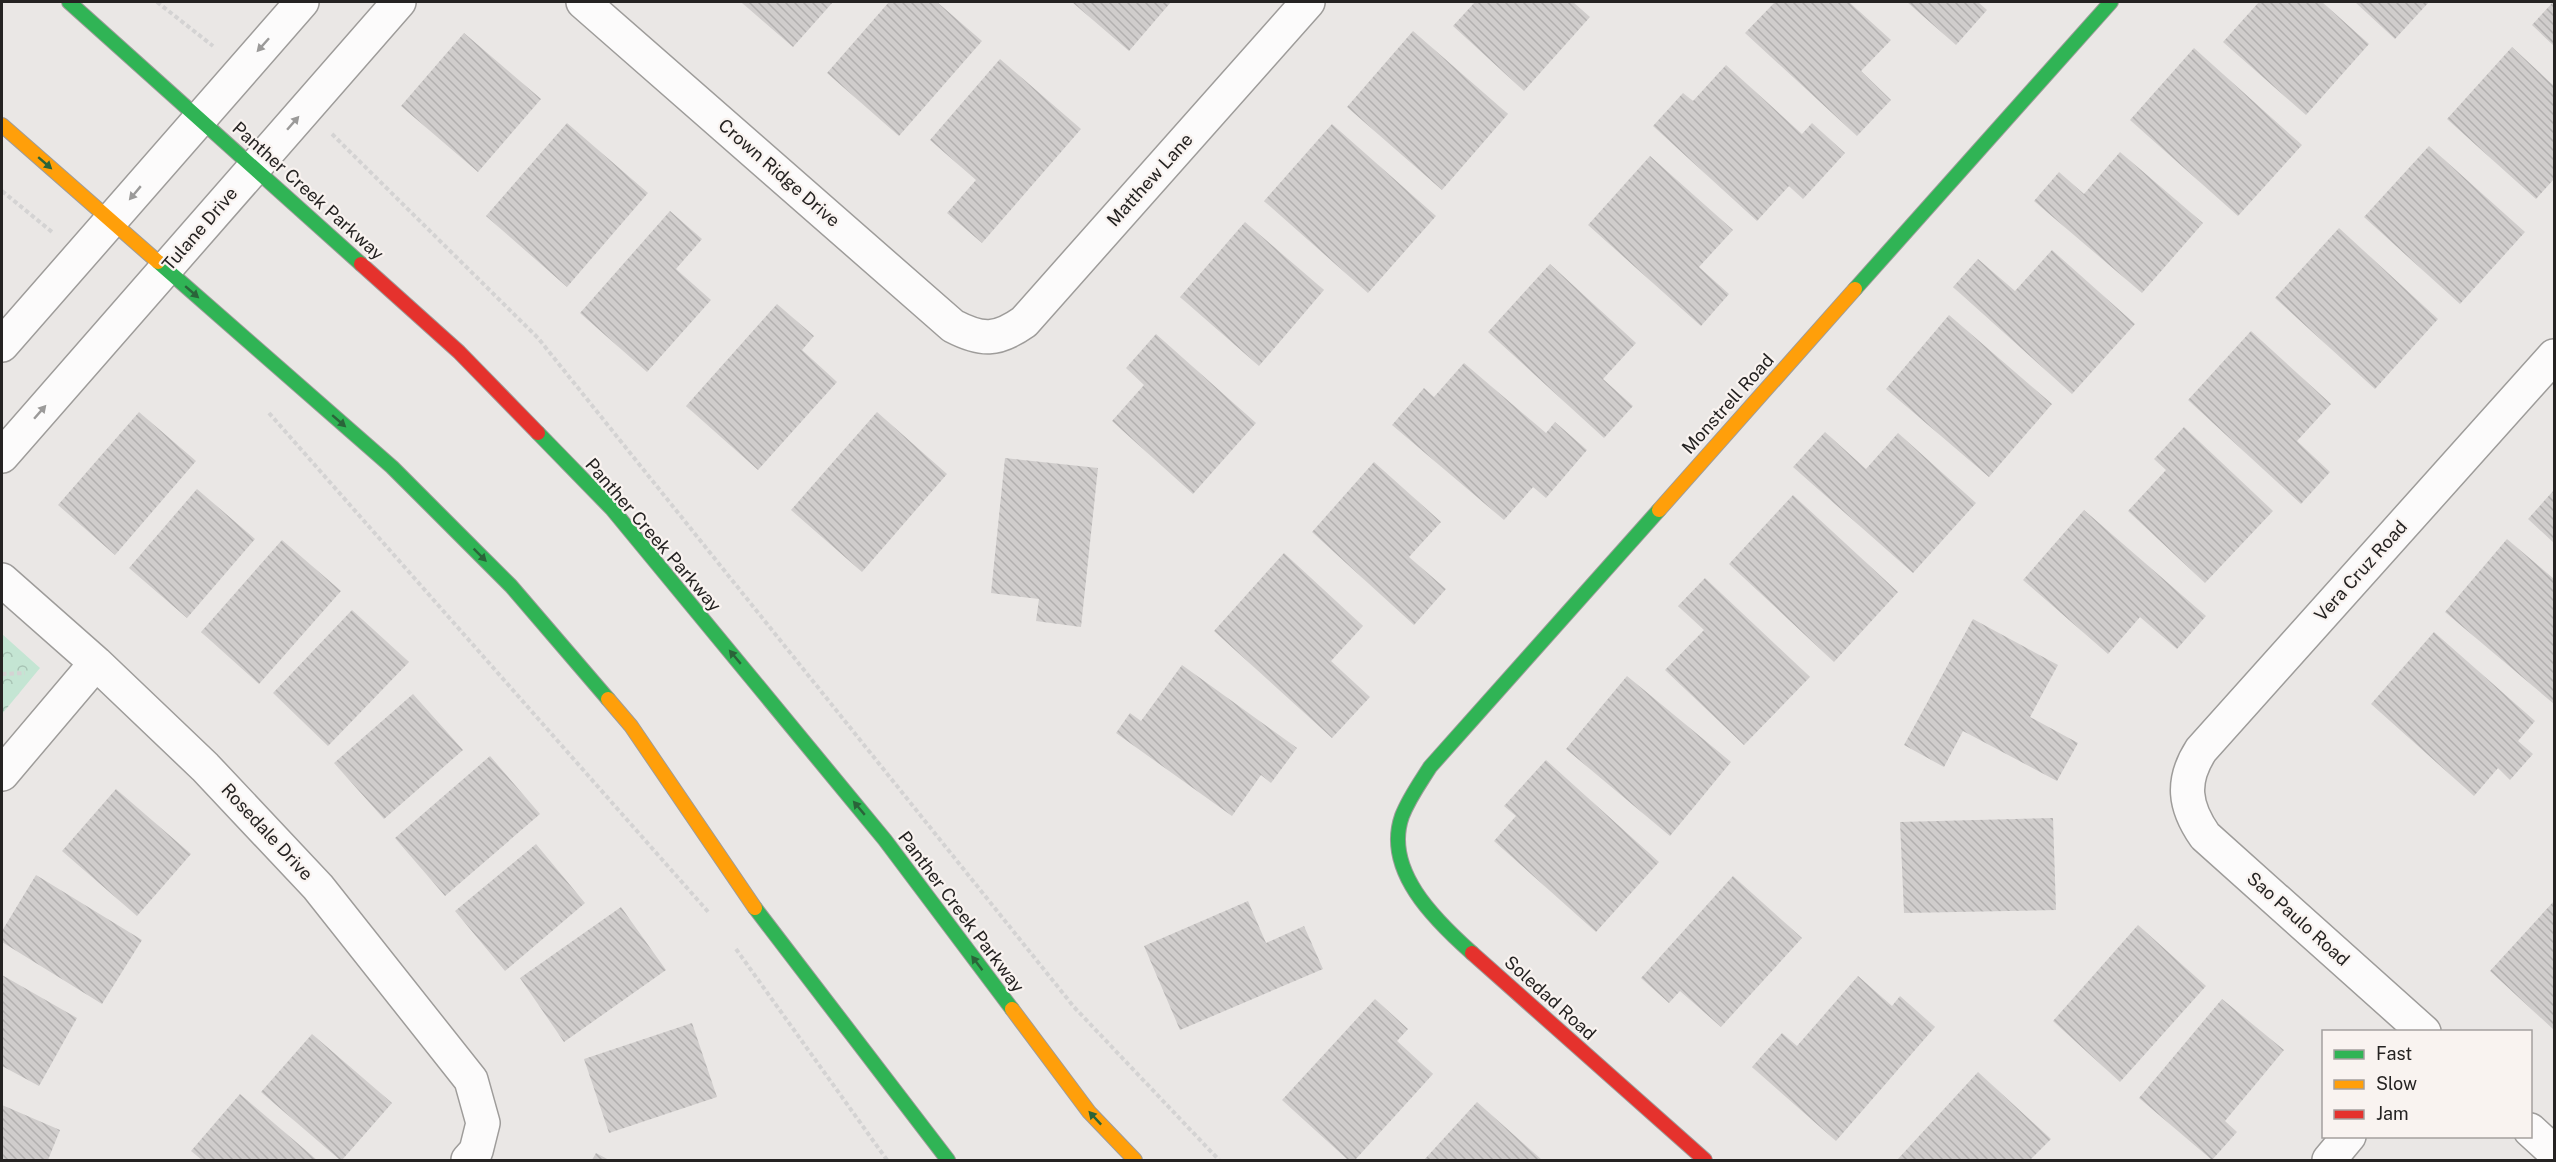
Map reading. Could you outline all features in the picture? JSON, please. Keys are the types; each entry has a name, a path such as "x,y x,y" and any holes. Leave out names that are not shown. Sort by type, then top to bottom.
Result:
{"main road":[{"name":"Panther Creek Parkway","path":"69,2 200,117 459,352 612,509 885,840 1089,1112 1135,1161"},
{"name":"Monstrell Road","path":"1397,845 1400,824 1407,803 1430,767 2111,2"},
{"path":"2,125 392,467 510,586 631,726 751,902 948,1161"},
{"name":"Soledad Road","path":"1397,845 1405,876 1452,935 1705,1161"}],"street":[{"path":"2,345 302,2"},
{"name":"Tulane Drive","path":"2,456 399,2"},
{"name":"Crown Ridge Drive","path":"583,2 953,326 980,337"},
{"name":"Matthew Lane","path":"980,337 1000,336 1024,322 1308,2"},
{"name":"Vera Cruz Road","path":"2188,796 2187,779 2192,764 2201,750 2554,356"},
{"name":"Rosedale Drive","path":"2,580 96,663 206,766 318,887 471,1080 483,1123 476,1151 468,1161"},
{"path":"2,774 96,663"},
{"name":"Sao Paulo Road","path":"2188,796 2190,812 2205,836 2422,1030"},
{"path":"2532,1132 2554,1152"},
{"path":"2329,1161 2348,1138"}],"path":[{"path":"2,191 81,256"},
{"path":"261,404 712,916"},
{"path":"2,674 25,673"},
{"path":"732,944 887,1161"}],"green space":[{"path":"2,634 40,668 2,714"}],"building":[{"path":"741,2 833,2 793,47"},
{"path":"889,2 937,2 982,41 899,136 827,73"},
{"path":"1072,2 1171,2 1129,51"},
{"path":"1475,2 1573,2 1590,17 1524,91 1453,26"},
{"path":"1775,2 1849,2 1891,40 1861,71 1891,100 1857,136 1745,33"},
{"path":"1907,2 1978,2 1987,10 1956,45"},
{"path":"2259,2 2322,2 2369,44 2306,115 2223,42"},
{"path":"2355,2 2429,2 2395,39"},
{"path":"2554,2 2554,46 2532,25"},
{"path":"1413,31 1508,114 1442,190 1347,107"},
{"path":"464,33 541,99 478,172 401,106"},
{"path":"2512,47 2554,86 2554,179 2536,199 2447,119"},
{"path":"2194,48 2302,145 2238,216 2130,120"},
{"path":"1000,59 1081,129 982,243 947,213 976,180 930,140"},
{"path":"1726,65 1802,134 1812,123 1845,153 1803,199 1789,186 1757,221 1653,126 1683,93 1693,101"},
{"path":"567,123 648,193 567,287 486,216"},
{"path":"1332,124 1436,216 1368,293 1264,201"},
{"path":"2429,146 2525,232 2460,304 2364,217"},
{"path":"2120,152 2203,223 2142,293 2034,201 2059,172 2084,194"},
{"path":"1650,156 1733,230 1699,267 1729,294 1701,326 1588,225"},
{"path":"670,211 702,239 676,269 711,300 647,372 580,313"},
{"path":"1245,222 1324,290 1259,366 1180,297"},
{"path":"2339,228 2438,319 2375,389 2275,298"},
{"path":"2052,250 2135,324 2072,394 1953,287 1978,259 2015,291"},
{"path":"1550,264 1636,343 1603,379 1633,406 1604,438 1488,332"},
{"path":"777,304 814,336 802,350 837,382 758,470 686,406"},
{"path":"1949,315 2052,404 1989,477 1886,389"},
{"path":"2251,331 2331,404 2297,441 2330,472 2301,504 2188,400"},
{"path":"1156,334 1256,423 1193,494 1112,421 1144,385 1126,368"},
{"path":"1464,363 1546,433 1555,422 1587,450 1546,498 1533,487 1504,520 1392,425 1424,388 1434,397"},
{"path":"139,412 196,461 115,555 58,505"},
{"path":"877,412 947,474 862,572 791,510"},
{"path":"2184,427 2273,511 2205,583 2128,511 2166,470 2154,459"},
{"path":"1825,432 1866,469 1898,433 1976,503 1913,573 1793,467"},
{"path":"1005,458 1098,468 1081,627 1036,621 1039,599 991,593"},
{"path":"1374,462 1441,522 1409,557 1446,589 1414,625 1312,532"},
{"path":"197,489 255,539 187,618 129,568"},
{"path":"2554,490 2554,543 2528,519"},
{"path":"1793,495 1898,592 1834,662 1729,564"},
{"path":"2084,510 2206,616 2177,649 2140,617 2108,654 2023,580"},
{"path":"2507,539 2554,579 2554,704 2445,612"},
{"path":"282,540 341,591 259,684 201,632"},
{"path":"1284,553 1363,626 1331,661 1370,697 1332,738 1214,631"},
{"path":"1705,578 1810,677 1744,745 1665,670 1704,630 1678,606"},
{"path":"352,610 409,662 328,746 273,693"},
{"path":"1973,619 2058,665 2030,717 2078,743 2057,781 1963,731 1944,767 1904,745"},
{"path":"2434,632 2535,721 2518,741 2533,754 2510,780 2498,768 2474,796 2371,704"},
{"path":"1182,665 1297,748 1271,783 1261,775 1232,816 1116,733 1130,713 1141,721"},
{"path":"1627,676 1731,762 1670,836 1566,749"},
{"path":"413,694 463,750 384,819 334,763"},
{"path":"490,756 540,814 445,896 395,838"},
{"path":"1546,760 1659,862 1596,932 1494,841 1516,816 1504,806"},
{"path":"116,789 191,854 137,916 62,851"},
{"path":"2053,818 2056,910 1904,913 1900,822"},
{"path":"536,844 585,903 505,971 455,911"},
{"path":"36,875 142,940 102,1004 2,942 2,931"},
{"path":"1733,876 1802,938 1721,1027 1680,991 1669,1003 1641,978"},
{"path":"1248,901 1266,943 1304,926 1323,969 1180,1030 1144,946"},
{"path":"2554,901 2554,1030 2490,971"},
{"path":"621,907 666,970 564,1042 520,978"},
{"path":"2138,925 2206,986 2120,1082 2053,1021"},
{"path":"2,975 77,1018 39,1086 2,1066"},
{"path":"1858,976 1892,1006 1900,996 1935,1027 1836,1141 1752,1067 1782,1033 1797,1046"},
{"path":"1375,999 1408,1029 1397,1041 1433,1074 1355,1160 1348,1160 1282,1100"},
{"path":"2222,999 2284,1050 2225,1121 2237,1132 2212,1160 2139,1098"},
{"path":"692,1023 717,1097 609,1133 584,1059"},
{"path":"312,1034 392,1103 342,1160 261,1092"},
{"path":"1978,1072 2051,1139 2030,1160 1897,1160"},
{"path":"240,1094 317,1160 202,1160 191,1151"},
{"path":"1477,1102 1542,1160 1424,1160"},
{"path":"2,1105 60,1130 48,1160 2,1160"},
{"path":"596,1153 609,1160 592,1160"}],"traffic: fast":[{"path":"69,2 361,264"},
{"path":"1855,289 2111,2"},
{"path":"158,262 392,467 511,586 608,699"},
{"path":"538,433 612,509 885,840 1012,1009"},
{"path":"1472,953 1429,909 1406,874 1400,856 1398,836 1402,816 1430,767 1659,510"},
{"path":"755,908 948,1160"}],"traffic: slow":[{"path":"2,125 158,262"},
{"path":"1659,510 1855,289"},
{"path":"608,699 631,726 755,908"},
{"path":"1012,1009 1089,1112 1135,1160"}],"traffic: jam":[{"path":"361,264 459,352 538,433"},
{"path":"1472,953 1705,1160"}]}
